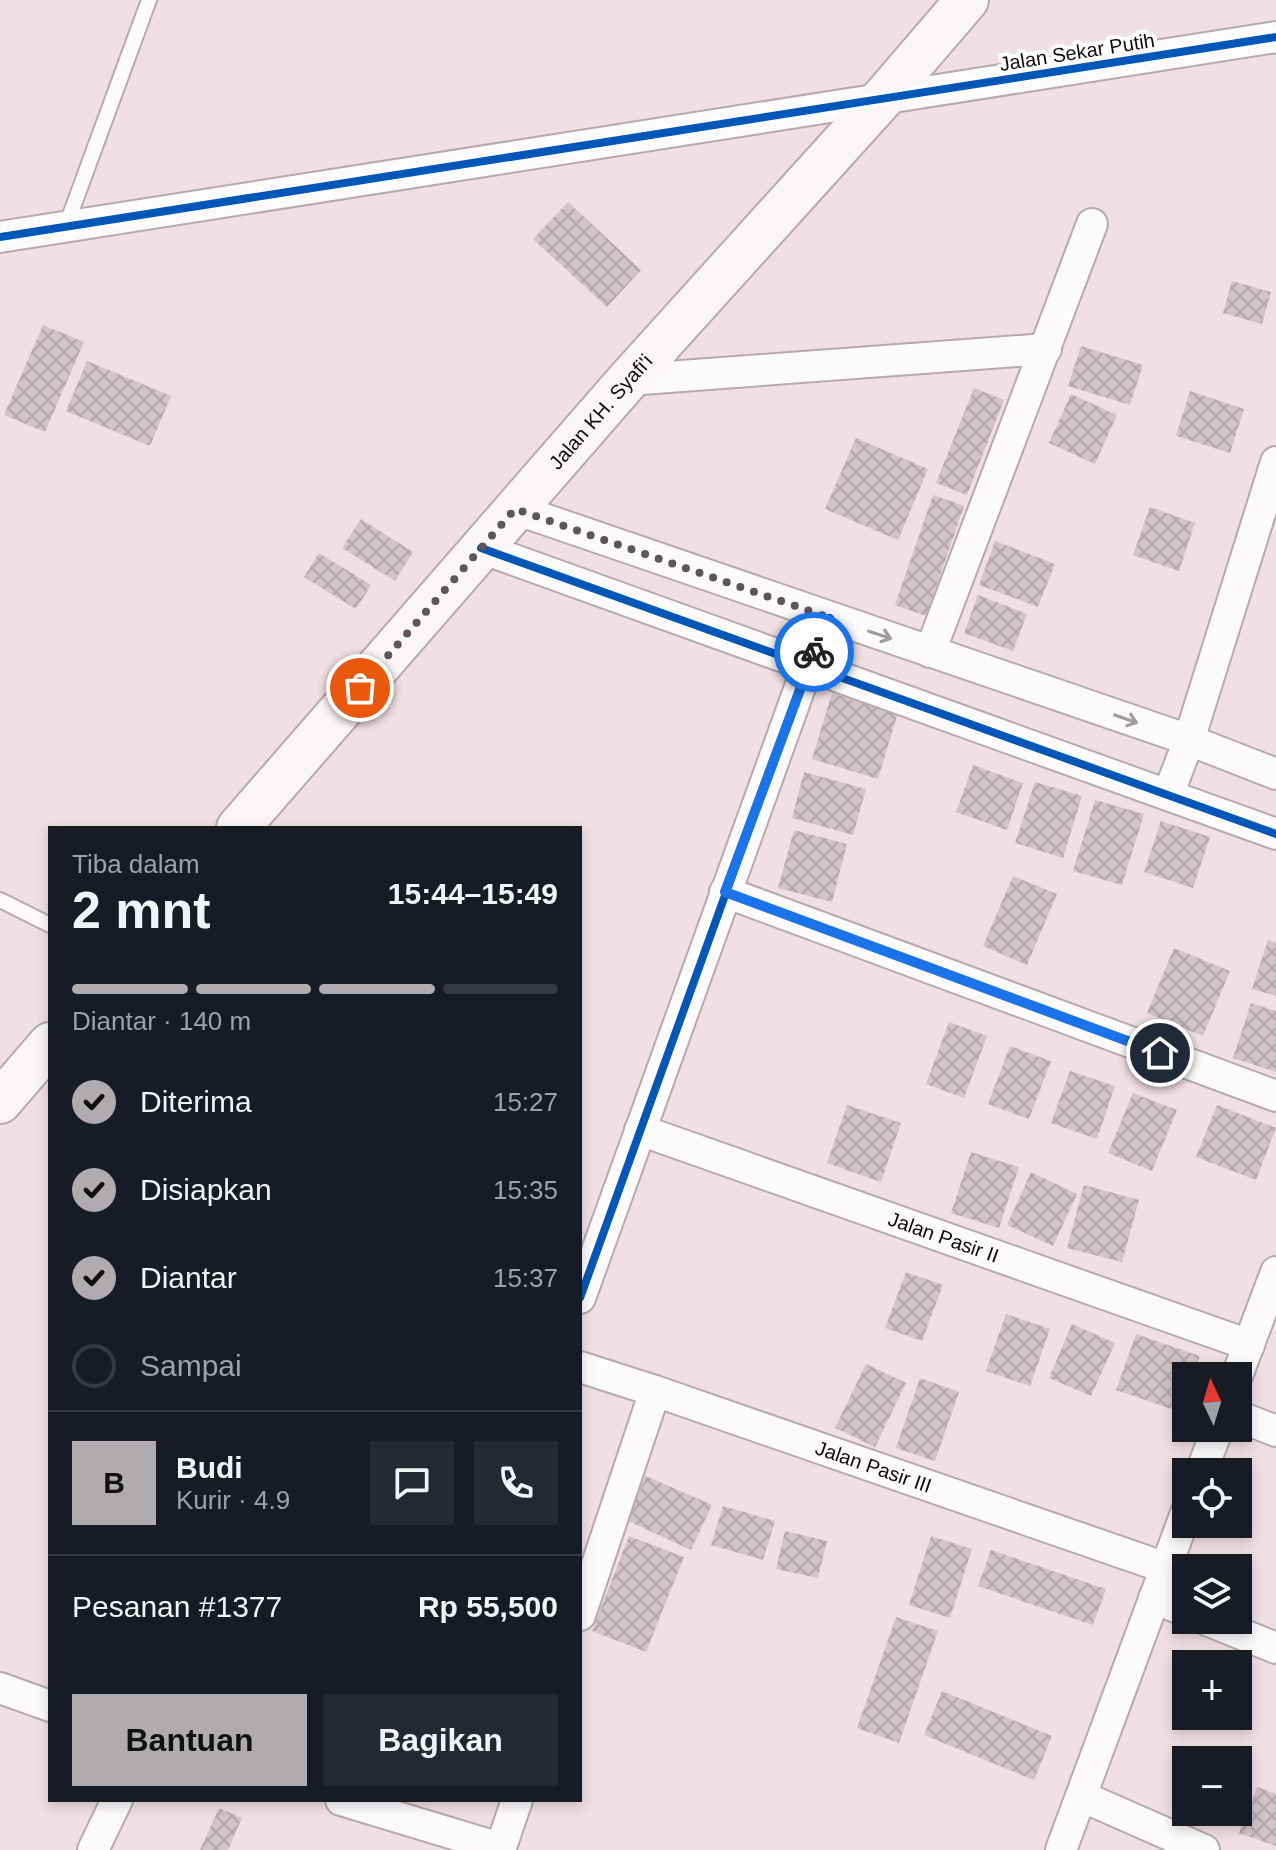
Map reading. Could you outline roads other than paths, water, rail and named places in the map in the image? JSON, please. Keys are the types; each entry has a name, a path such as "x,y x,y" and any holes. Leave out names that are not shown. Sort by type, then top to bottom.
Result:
{"main road":[{"name":"Jalan KH. Syafi'i","path":"240,826 628,380 882,99 967,0"},
{"path":"0,1102 48,1046"}],"street":[{"name":"Jalan Sekar Putih","path":"0,237 1276,37"},
{"path":"930,652 1092,224"},
{"path":"628,380 1046,349"},
{"path":"1168,795 1189,740 1276,462"},
{"path":"515,509 1189,740 1276,774"},
{"path":"481,548 1276,834"},
{"path":"582,1292 808,665 830,618"},
{"path":"725,892 1276,1096"},
{"name":"Jalan Pasir II","path":"640,1130 1249,1345"},
{"path":"1242,1362 1276,1272"},
{"name":"Jalan Pasir III","path":"582,1368 1166,1568"},
{"path":"582,1609 655,1391"},
{"path":"1252,1422 1276,1431"},
{"path":"1061,1850 1177,1538"},
{"path":"1154,1598 1172,1605"},
{"path":"1242,1634 1276,1648"},
{"path":"0,1688 48,1705"},
{"path":"1081,1796 1204,1850"},
{"path":"93,1850 116,1802"},
{"path":"347,1802 500,1849 516,1802"}],"lane":[{"path":"65,226 149,0"},
{"path":"0,900 48,924"}]}
